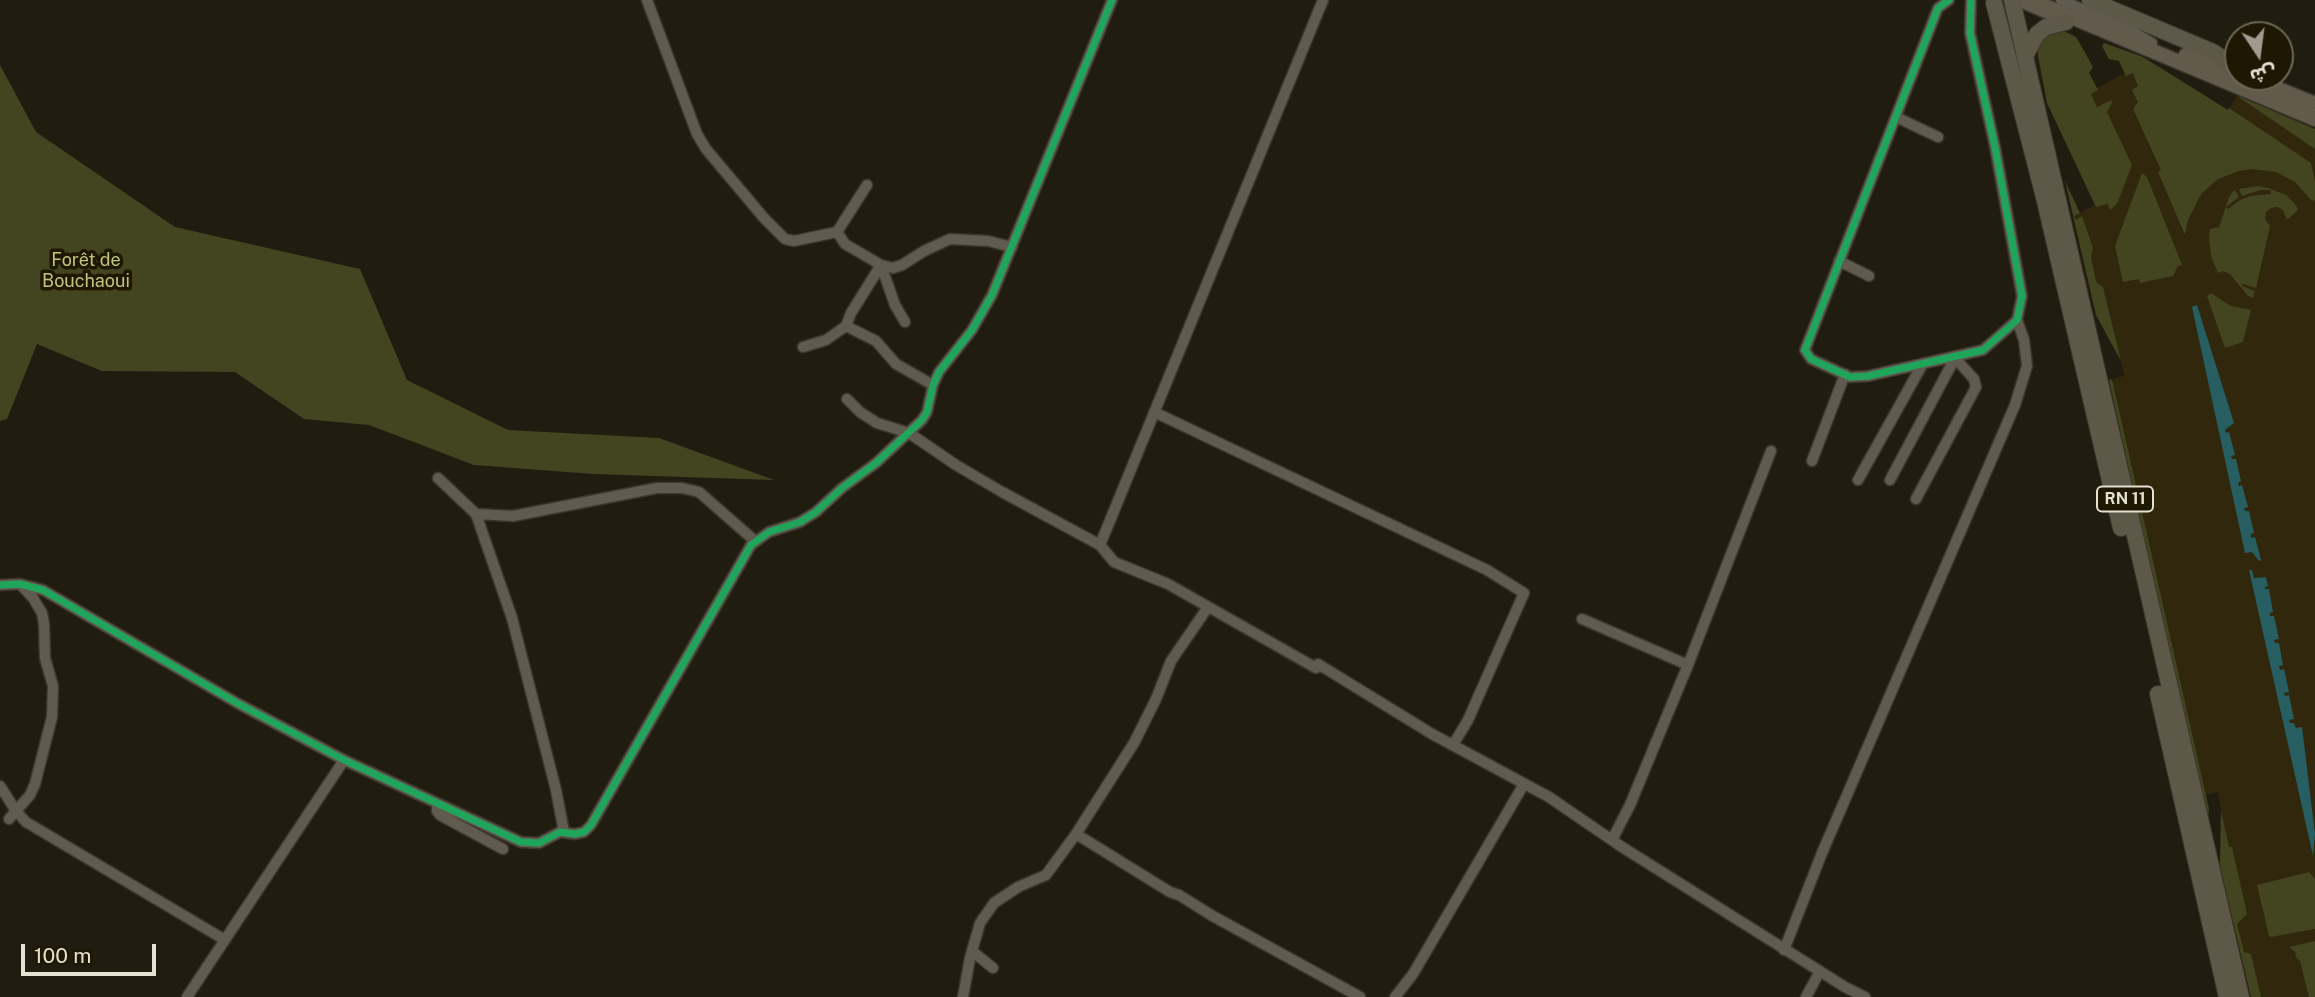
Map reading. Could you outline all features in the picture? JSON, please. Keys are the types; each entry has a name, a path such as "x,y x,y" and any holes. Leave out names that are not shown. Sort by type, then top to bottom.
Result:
{"highway":[{"path":"1991,2 2013,0"},
{"name":"RN 11","path":"2013,0 2241,997"},
{"path":"2090,0 2213,52 2224,60"},
{"name":"RN 11","path":"1991,2 2063,277 2227,997"},
{"path":"2025,56 2037,34 2046,27 2066,22"}],"main road":[{"path":"2031,0 2224,72"},
{"path":"2045,0 2152,46"},
{"path":"2262,91 2315,119"},
{"path":"2277,91 2315,104"}],"street":[{"path":"648,0 692,121 706,149 785,239 794,241 837,232 867,185"},
{"path":"0,571 2,584 20,584 43,590 237,703 344,760 437,804 521,842 539,843 564,832 580,834 591,825 755,541 769,532 791,526 809,517 909,433 927,412 933,385 946,362 986,307 1112,0"},
{"path":"1100,544 1322,0"},
{"path":"1949,0 1938,8 1805,350 1811,359 1850,377 1868,376 1983,350 2017,320"},
{"path":"1784,949 1827,841 2015,405 2027,366 2024,340 2017,320 2022,296 1995,147 1970,33 1971,0"},
{"path":"2013,0 2141,50 2152,46"},
{"path":"2061,0 2129,29 2152,46"},
{"path":"1896,117 1938,137"},
{"path":"837,232 845,244 881,265 893,268 950,239 988,241 1012,247"},
{"path":"1839,261 1869,276"},
{"path":"881,265 895,305 905,322"},
{"path":"803,347 826,340 846,326 850,313 881,265"},
{"path":"846,326 876,341 896,364 933,385"},
{"path":"1890,480 1955,358"},
{"path":"1916,499 1976,387 1974,379 1955,358"},
{"path":"1858,480 1922,365"},
{"path":"1812,461 1844,374"},
{"path":"847,399 877,423 909,433 990,485 1100,544 1114,562 1168,584 1549,797 1612,840 1820,971 1843,992 1865,997"},
{"path":"1154,412 1487,570 1524,593 1468,720 1454,745"},
{"path":"1612,840 1630,805 1688,665 1771,451"},
{"path":"438,478 476,514 512,618 556,790 564,832"},
{"path":"476,514 513,516 657,488 681,488 699,492 755,541"},
{"path":"13,815 30,795 34,784 52,716 53,686 45,658 42,613 20,584"},
{"path":"963,997 980,923 994,904 1018,887 1046,876 1134,743 1171,661 1208,607"},
{"path":"1582,619 1688,665"},
{"path":"187,997 344,760"},
{"path":"1395,997 1413,974 1524,784"},
{"path":"0,786 13,815 225,940"},
{"path":"437,804 440,815 503,849"},
{"path":"1076,834 1170,892 1180,895 1211,915 1360,997"},
{"path":"972,951 993,968"},
{"path":"1806,997 1820,971"}],"shaded area":[{"path":"2070,33 2081,44 2093,67 2089,73 2097,88 2125,73 2119,61 2109,59 2102,46 2104,43 2143,57 2228,110 2237,96 2315,129 2315,997 2251,997 2220,866 2221,809 2218,792 2205,795 2112,379 2124,376 2121,361 2096,315 2073,216 2095,205 2047,103 2037,55"}],"green space":[{"path":"2062,30 2076,37 2093,67 2089,73 2098,90 2091,94 2097,107 2111,100 2107,112 2132,165 2117,204 2110,210 2108,204 2096,207 2047,103 2037,49 2047,35"},
{"path":"2104,43 2143,57 2228,110 2229,108 2311,163 2315,200 2312,201 2295,182 2276,172 2252,169 2239,171 2218,179 2201,194 2188,220 2185,235 2158,172 2161,170 2133,109 2138,102 2132,90 2138,86 2133,73 2126,76 2119,61 2109,59 2102,46"},
{"name":"Forêt de Bouchaoui","path":"0,65 36,132 175,227 360,269 407,380 508,430 659,438 774,480 593,474 474,465 369,425 304,419 235,372 102,371 37,344 7,419 0,421"},
{"path":"2237,96 2315,129 2315,149"},
{"path":"2142,173 2147,177 2182,265 2178,266 2173,276 2140,283 2139,279 2123,282 2115,246"},
{"path":"2065,181 2080,213 2074,216 2076,220 2082,216 2093,248 2091,257 2096,282 2103,287 2121,361 2096,315"},
{"path":"2258,186 2268,188 2286,195 2298,210 2288,219 2278,207 2266,212 2265,219 2270,226 2256,288 2243,284 2242,286 2255,291 2253,298 2248,296 2230,274 2223,271 2218,273 2211,256 2209,236 2210,229 2219,227 2229,197 2233,191 2235,190 2239,197 2226,207 2228,209 2250,196 2271,194 2271,190 2260,190 2242,196 2239,189"},
{"path":"2211,293 2231,306 2251,310 2243,342 2225,348 2207,296"},
{"path":"2112,379 2209,809 2207,822 2109,380"},
{"path":"2221,811 2247,914 2237,924 2244,952 2251,954 2261,997 2251,997 2220,866"},
{"path":"2309,872 2315,879 2315,929 2269,936 2257,885"},
{"path":"2315,941 2315,997 2309,997 2300,961 2289,947"}],"water":[{"path":"2197,305 2234,423 2225,430 2226,433 2229,432 2235,455 2231,456 2236,459 2241,481 2238,483 2239,486 2242,485 2248,507 2244,508 2249,511 2254,533 2251,538 2255,537 2261,560 2259,561 2252,552 2245,553 2192,307"},
{"path":"2249,570 2252,570 2254,578 2266,577 2268,586 2265,589 2269,589 2273,612 2270,616 2274,616 2279,639 2274,640 2279,643 2283,665 2279,666 2280,670 2284,669 2289,692 2284,693 2285,696 2289,695 2294,719 2289,720 2296,728 2302,727 2315,834 2313,856"}],"cycle path":[{"path":"0,585 20,584 43,590 237,703 344,760 521,842 539,843 560,832 584,832 591,825 751,545 769,532 800,522 816,512 842,488 876,463 922,420 939,372 972,330 992,295 1112,0"},
{"path":"1949,0 1938,8 1805,350 1811,359 1850,377 1868,376 1983,350 2017,320 2022,296 1995,147 1970,33 1971,0"}]}
